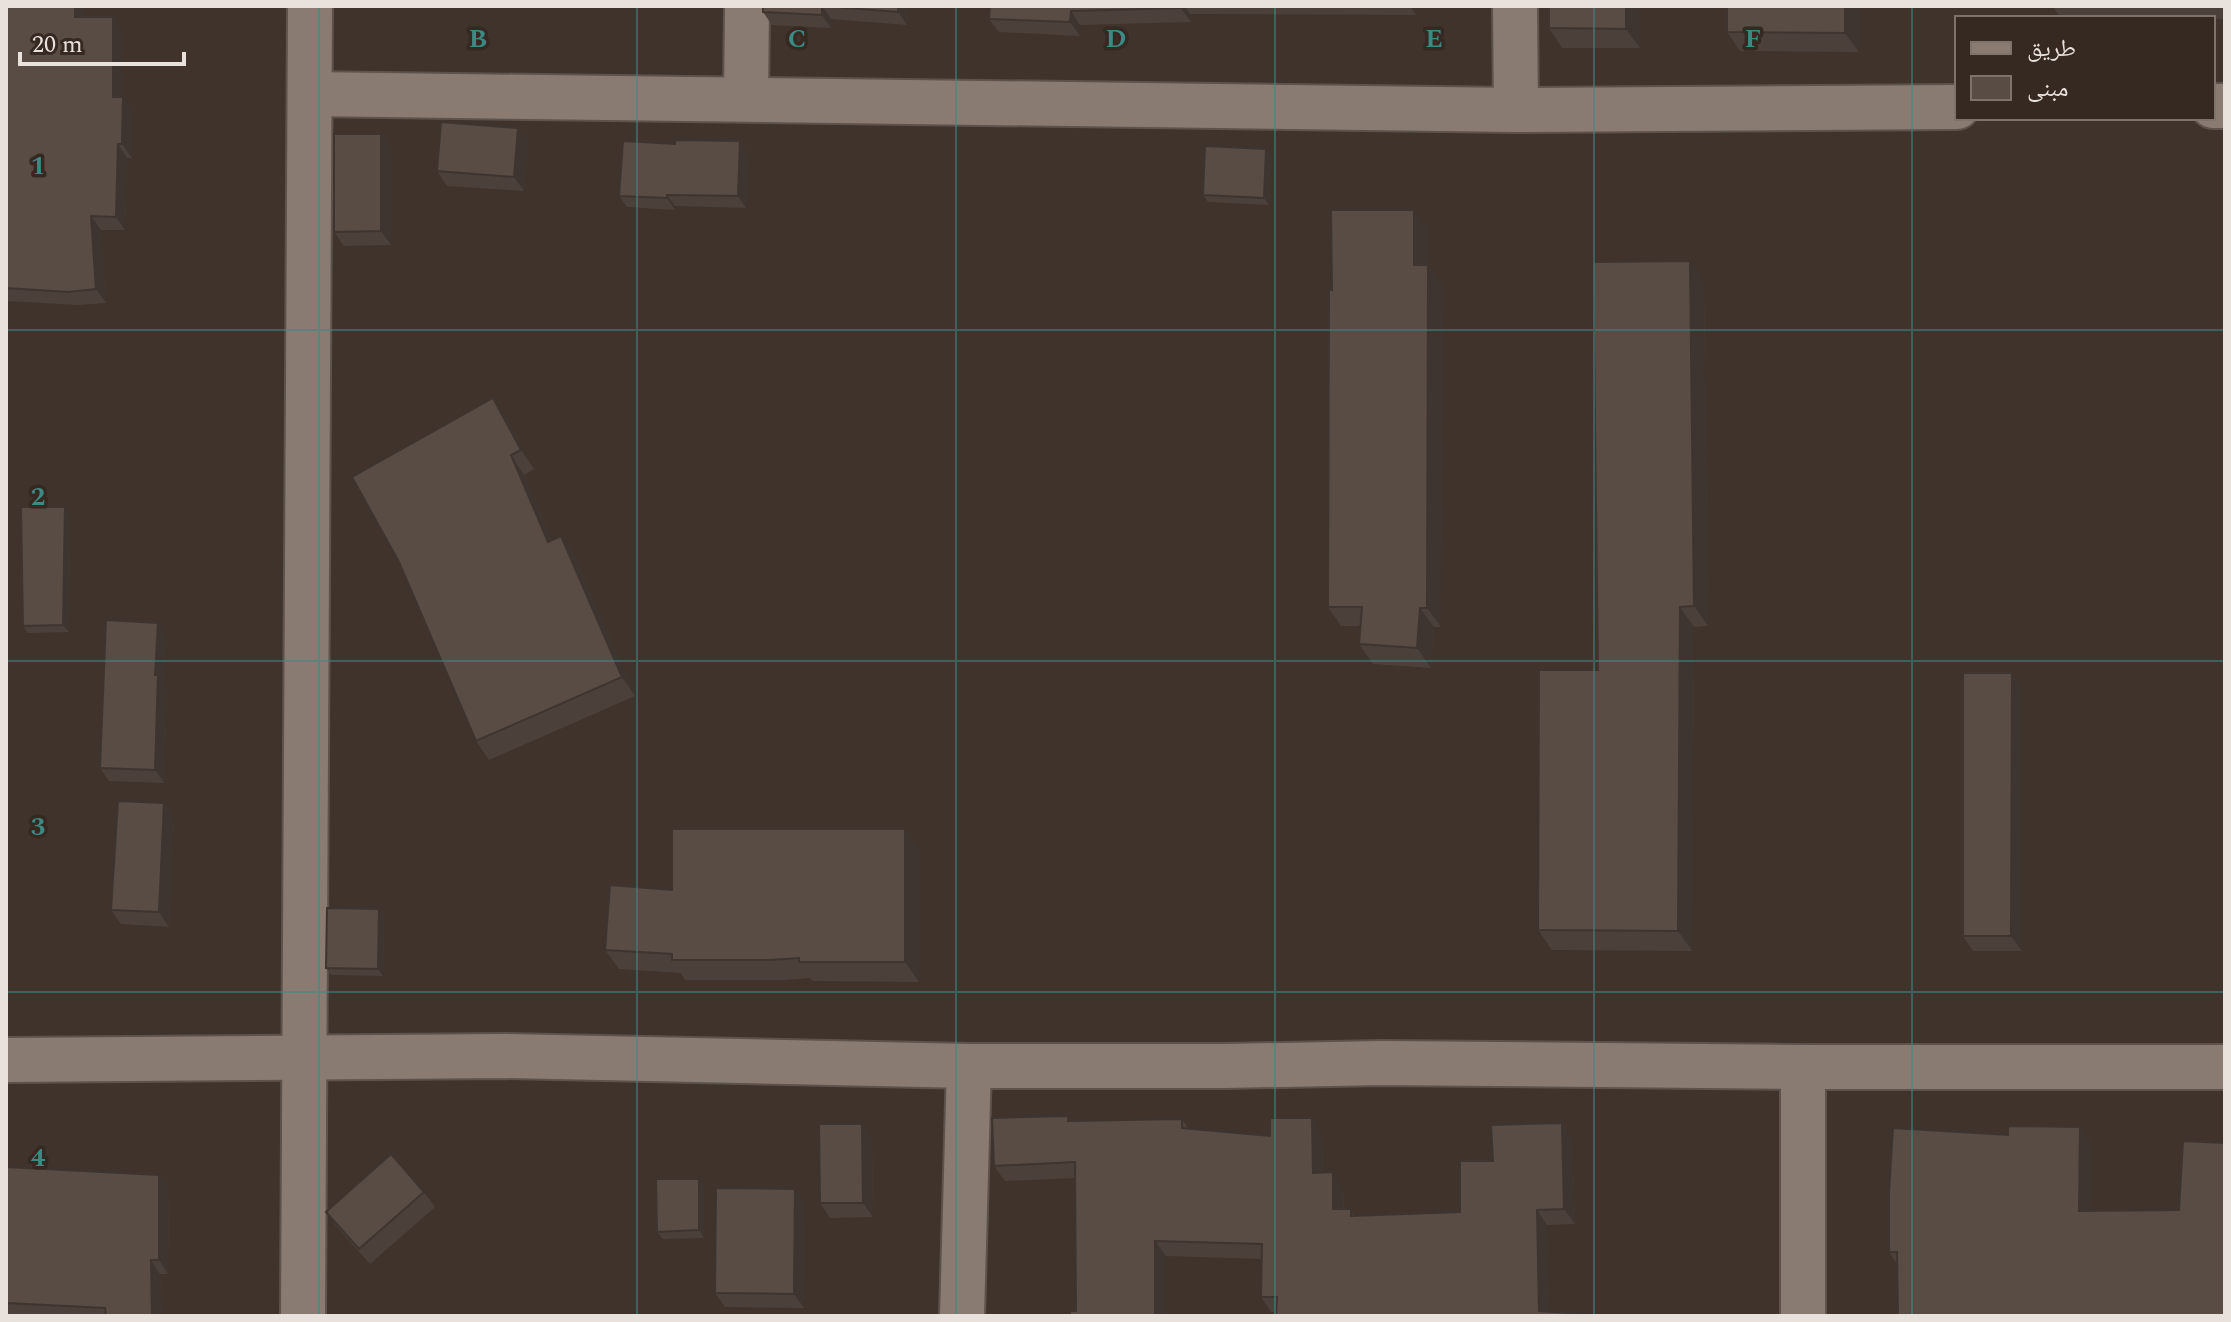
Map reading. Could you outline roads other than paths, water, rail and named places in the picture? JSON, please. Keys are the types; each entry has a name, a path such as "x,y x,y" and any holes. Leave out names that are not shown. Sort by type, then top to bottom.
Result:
{"street":[{"path":"303,1316 310,6"},
{"path":"746,99 747,6"},
{"path":"1515,6 1516,110"},
{"path":"310,94 1516,110 1955,107"},
{"path":"6,1060 520,1056 969,1066 1382,1063 2225,1067"},
{"path":"962,1316 969,1066"},
{"path":"1803,1067 1803,1316"}]}
